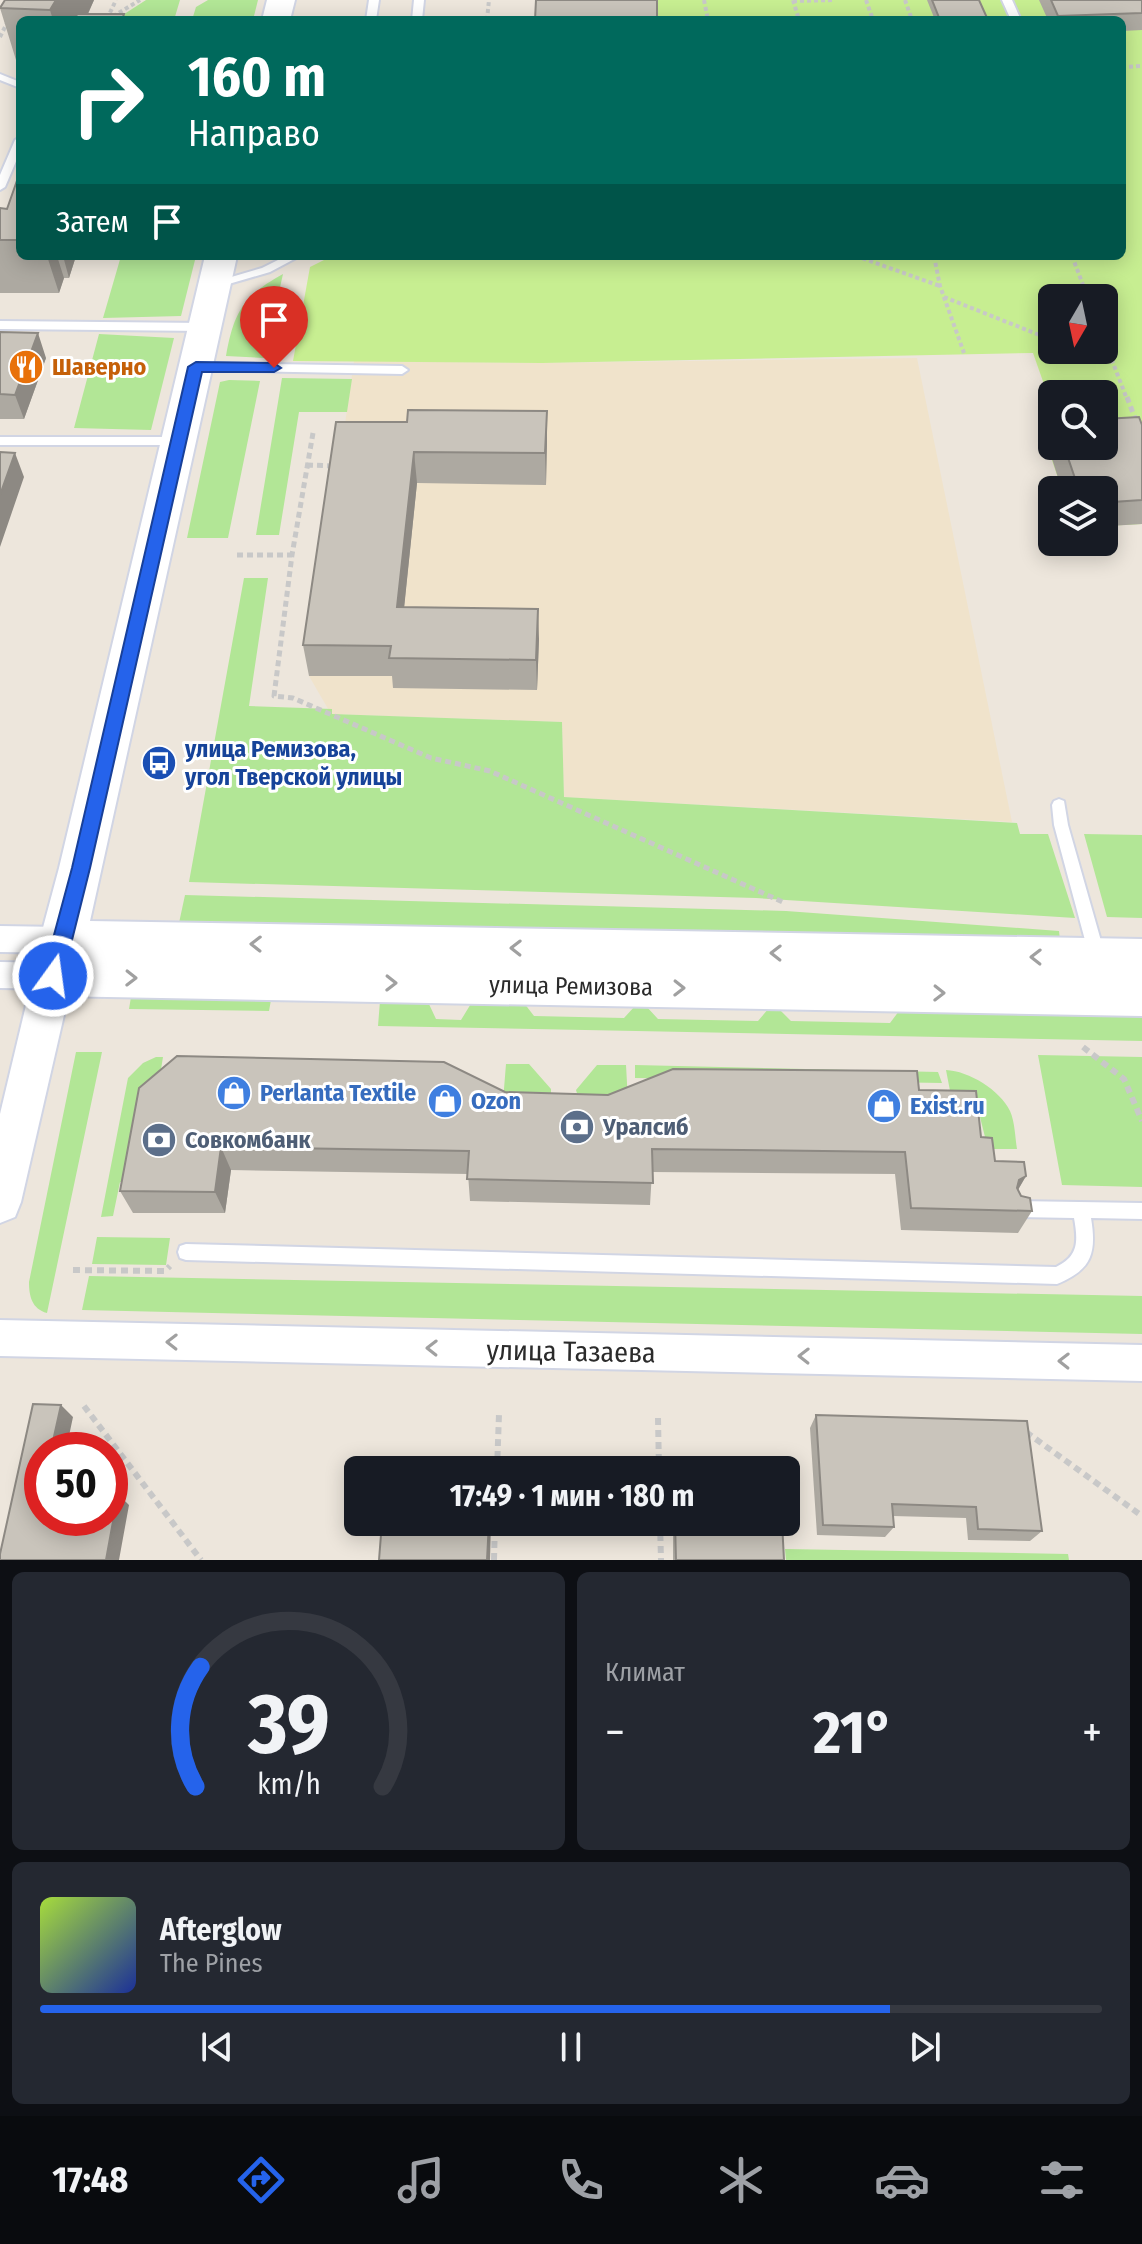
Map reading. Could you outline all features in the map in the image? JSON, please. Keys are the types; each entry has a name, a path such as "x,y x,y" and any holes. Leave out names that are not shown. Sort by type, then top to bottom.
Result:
{"main road":[{"path":"58,958 218,270"},
{"name":"улица Ремизова","path":"58,958 1109,981 1142,959"}],"street":[{"name":"улица Ремизова","path":"0,939 58,958"},
{"name":"улица Ремизова","path":"0,975 58,958"},
{"path":"0,1202 58,958"},
{"name":"улица Тазаева","path":"0,1338 1142,1363"}],"lane":[{"path":"0,187 16,149"},
{"path":"218,270 266,270 287,260"},
{"path":"0,325 205,327"},
{"path":"196,367 402,370"},
{"path":"0,441 179,441"},
{"path":"1059,805 1061,825 1109,981"},
{"path":"1015,1209 1142,1211"},
{"path":"186,1252 1057,1276 1073,1270 1084,1257 1086,1239 1081,1209"}],"path":[{"path":"114,16 140,0"},
{"path":"793,0 834,0"},
{"path":"0,37 13,12"},
{"path":"867,260 940,286"},
{"path":"935,260 940,286 964,353"},
{"path":"1074,260 1083,284"},
{"path":"944,297 1038,334"},
{"path":"1113,364 1136,422"},
{"path":"313,433 292,555 274,696 293,698 431,758 490,771 785,903"},
{"path":"307,465 339,466"},
{"path":"237,555 292,555"},
{"path":"1083,1047 1124,1079 1142,1121"},
{"path":"73,1270 165,1271 186,1252"},
{"path":"84,1406 175,1521 201,1560"},
{"path":"498,1456 499,1414"},
{"path":"658,1418 659,1456"},
{"path":"1015,1425 1142,1516"},
{"path":"494,1560 495,1536"},
{"path":"660,1536 661,1560"}],"shaded area":[{"path":"917,358 1012,822 564,797 562,722 331,714 309,676 354,361 542,363"}],"green space":[{"path":"146,0 180,0 175,16 121,16"},
{"path":"208,0 258,0 254,16 193,16 196,7"},
{"path":"538,0 1142,0 1142,524 1118,525 1118,476 1057,476 1052,460 1118,460 1118,380 1042,380 1033,353 542,363 293,361 310,267 324,260 1126,260 1126,16 537,16"},
{"path":"120,260 195,260 181,316 103,318"},
{"path":"283,274 264,358 226,356 242,307 258,290"},
{"path":"99,334 174,338 151,430 74,428"},
{"path":"282,378 352,379 347,412 299,412 279,535 256,535"},
{"path":"260,381 228,538 187,538 220,382"},
{"path":"244,578 268,578 249,706 332,709 332,714 562,722 564,797 1017,823 1020,834 1048,834 1075,918 756,898 189,882"},
{"path":"1084,834 1142,835 1142,918 1107,917"},
{"path":"185,895 786,911 1059,931 1060,940 179,923"},
{"path":"131,997 271,1000 269,1011 129,1009"},
{"path":"380,1001 428,1002 436,1019 461,1020 472,1002 524,1003 534,1016 624,1018 635,1006 646,1006 658,1019 758,1021 769,1008 778,1008 791,1021 890,1023 899,1011 1142,1015 1142,1041 378,1026"},
{"path":"76,1052 102,1052 47,1313 32,1301 29,1282"},
{"path":"1038,1055 1142,1057 1142,1187 1062,1185"},
{"path":"163,1057 156,1100 134,1182 120,1182 113,1216 101,1217 128,1078 143,1063"},
{"path":"506,1064 529,1064 551,1089 551,1098 503,1101"},
{"path":"597,1065 626,1065 628,1101 579,1100 576,1090"},
{"path":"635,1065 938,1072 942,1083 635,1078"},
{"path":"946,1070 974,1078 999,1096 1012,1115 1017,1149 988,1149 980,1117 951,1096"},
{"path":"97,1237 170,1238 166,1265 92,1264"},
{"path":"89,1276 1142,1296 1142,1334 82,1310"},
{"path":"785,1549 1068,1554 1069,1560 786,1560"}],"building":[{"path":"5,0 56,0 50,10 0,8"},
{"path":"536,0 657,0 657,16 535,16"},
{"path":"932,0 979,0 986,16 938,16"},
{"path":"1051,0 1142,0 1142,13 1058,16"},
{"path":"77,14 124,14 123,16"},
{"path":"16,183 16,240 0,240 0,208 7,209"},
{"path":"0,332 38,333 15,395 0,394"},
{"path":"408,410 547,411 545,453 414,452 397,607 538,609 536,660 389,658 391,646 303,645 336,422 407,422"},
{"path":"1139,417 1142,425 1142,500 1118,502 1118,476 1074,476 1069,460 1118,460 1118,418"},
{"path":"0,452 15,453 0,495"},
{"path":"177,1056 444,1062 505,1092 608,1095 673,1069 917,1071 919,1090 976,1091 981,1137 992,1138 995,1161 1024,1162 1026,1176 1019,1180 1017,1188 1021,1196 1030,1198 1032,1211 911,1208 905,1152 652,1149 653,1183 467,1179 469,1151 221,1147 215,1192 120,1191 139,1088"},
{"path":"33,1404 61,1405 55,1432 27,1432"},
{"path":"816,1415 1027,1421 1042,1531 978,1529 976,1507 892,1504 894,1527 823,1525"},
{"path":"24,1445 24,1536 110,1536 106,1560 0,1560"},
{"path":"381,1536 488,1536 487,1560 379,1560"},
{"path":"675,1536 783,1536 784,1560 676,1560"}],"place":[{"name":"Шаверно","path":"26,367"},
{"name":"улица Ремизова, угол Тверской улицы","path":"159,763"},
{"name":"Perlanta Textile","path":"234,1093"},
{"name":"Ozon","path":"445,1101"},
{"name":"Exist.ru","path":"884,1106"},
{"name":"Уралсиб","path":"577,1127"},
{"name":"Совкомбанк","path":"159,1140"}],"route":[{"path":"53,976 81,868 196,367 274,368"}]}
